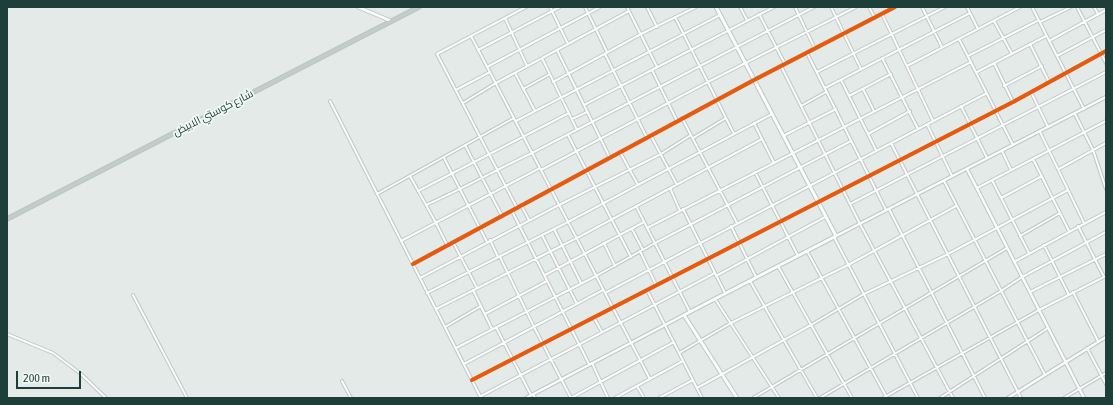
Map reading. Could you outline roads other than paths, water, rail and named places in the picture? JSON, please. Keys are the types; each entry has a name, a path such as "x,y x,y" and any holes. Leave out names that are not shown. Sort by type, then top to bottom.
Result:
{"highway":[{"name":"شارع كوستي الابيض","path":"7,219 419,7"}],"main road":[{"path":"716,7 835,237 684,315 737,398"}],"street":[{"path":"358,7 391,22"},
{"path":"517,208 437,54 526,7"},
{"path":"550,7 568,44"},
{"path":"478,50 560,7"},
{"path":"586,7 613,71 647,138"},
{"path":"487,67 600,7"},
{"path":"627,7 657,67"},
{"path":"647,7 657,27"},
{"path":"553,82 641,34 696,7"},
{"path":"740,7 747,20"},
{"path":"584,105 774,7"},
{"path":"795,7 814,48"},
{"path":"426,205 460,190 497,169 532,154 814,7"},
{"path":"831,7 861,69"},
{"path":"401,241 856,7"},
{"path":"869,7 875,18"},
{"path":"413,264 682,118 895,7"},
{"path":"922,7 942,48"},
{"path":"817,72 945,7"},
{"path":"967,7 978,29"},
{"path":"907,66 1020,7"},
{"path":"1032,7 1084,109"},
{"path":"968,56 1071,7"},
{"path":"1077,7 1106,63"},
{"path":"1094,7 1098,14"},
{"path":"1049,41 1106,10"},
{"path":"463,103 515,72 629,11"},
{"path":"825,88 970,13"},
{"path":"759,14 785,64"},
{"path":"882,14 933,121"},
{"path":"516,121 720,15"},
{"path":"676,17 734,134"},
{"path":"505,18 527,66"},
{"path":"994,21 1012,54"},
{"path":"1057,56 1106,30"},
{"path":"471,36 650,379"},
{"path":"976,72 1046,36"},
{"path":"959,39 1013,145"},
{"path":"1030,44 1050,82"},
{"path":"557,50 610,158"},
{"path":"472,380 1013,102 1106,52"},
{"path":"807,53 869,176 903,236 985,398"},
{"path":"542,58 577,130"},
{"path":"882,58 918,128"},
{"path":"647,228 971,62"},
{"path":"994,63 1013,102"},
{"path":"781,66 860,224 953,398"},
{"path":"1004,86 1042,66"},
{"path":"652,70 677,121"},
{"path":"456,90 490,72"},
{"path":"515,72 535,111"},
{"path":"850,204 1106,72"},
{"path":"523,89 550,74"},
{"path":"849,96 891,74"},
{"path":"841,80 876,150"},
{"path":"863,89 874,111"},
{"path":"801,106 826,92"},
{"path":"1031,92 1048,127"},
{"path":"464,364 577,304 649,270 860,158 987,93"},
{"path":"918,398 848,265 835,237 1106,98"},
{"path":"330,102 481,397 579,344 747,259 825,217"},
{"path":"961,106 987,158"},
{"path":"783,136 836,109"},
{"path":"868,134 910,111"},
{"path":"572,120 587,112"},
{"path":"418,191 568,113"},
{"path":"428,293 603,204 772,114"},
{"path":"1075,114 1093,150 1106,189"},
{"path":"377,194 514,118"},
{"path":"682,118 737,224"},
{"path":"420,278 519,225 661,154 726,118"},
{"path":"977,188 1106,121"},
{"path":"754,123 774,163"},
{"path":"927,124 952,176"},
{"path":"1040,132 1059,168 1084,223"},
{"path":"568,135 631,257"},
{"path":"651,136 677,185"},
{"path":"436,309 562,246 762,139"},
{"path":"456,348 581,284 655,243 800,169 851,141"},
{"path":"891,142 1021,398"},
{"path":"1059,168 1106,143"},
{"path":"465,145 502,216"},
{"path":"1002,151 1011,170"},
{"path":"620,152 638,185"},
{"path":"443,158 480,228 508,273 526,312 571,398 674,342"},
{"path":"1033,159 1069,231"},
{"path":"967,169 1084,398"},
{"path":"755,172 798,256"},
{"path":"410,176 447,245"},
{"path":"1001,198 1042,176"},
{"path":"992,180 1029,254"},
{"path":"944,181 1045,375"},
{"path":"670,188 680,211"},
{"path":"697,388 864,294 948,254 1068,190"},
{"path":"521,205 529,220"},
{"path":"636,206 690,312"},
{"path":"679,353 731,323 848,265 956,206"},
{"path":"683,209 725,293"},
{"path":"512,210 555,297 579,344 601,382 608,398"},
{"path":"1014,262 1106,212"},
{"path":"1020,236 1060,213"},
{"path":"545,276 644,222"},
{"path":"731,226 756,277"},
{"path":"807,251 886,397 1017,322 1073,292 1105,277 1078,226"},
{"path":"554,229 581,284"},
{"path":"632,229 656,285"},
{"path":"820,398 975,307 1022,277 1106,232"},
{"path":"542,235 577,304"},
{"path":"454,242 477,288"},
{"path":"604,243 615,266"},
{"path":"1044,245 1069,295"},
{"path":"753,398 1007,248"},
{"path":"1030,292 1106,254"},
{"path":"778,266 852,398"},
{"path":"750,280 817,398"},
{"path":"485,314 547,281"},
{"path":"473,290 492,329"},
{"path":"647,290 701,398"},
{"path":"1073,292 1098,341"},
{"path":"133,295 187,398"},
{"path":"715,299 779,398"},
{"path":"445,327 481,306"},
{"path":"526,398 684,315"},
{"path":"594,317 602,332"},
{"path":"496,327 535,398"},
{"path":"940,398 1048,328"},
{"path":"7,334 54,353 81,374 106,398"},
{"path":"1008,398 1106,337"},
{"path":"1087,348 1106,384"},
{"path":"615,398 683,361"},
{"path":"1064,398 1106,373"},
{"path":"659,398 693,380"},
{"path":"342,381 351,398"},
{"path":"637,386 644,398"}]}
